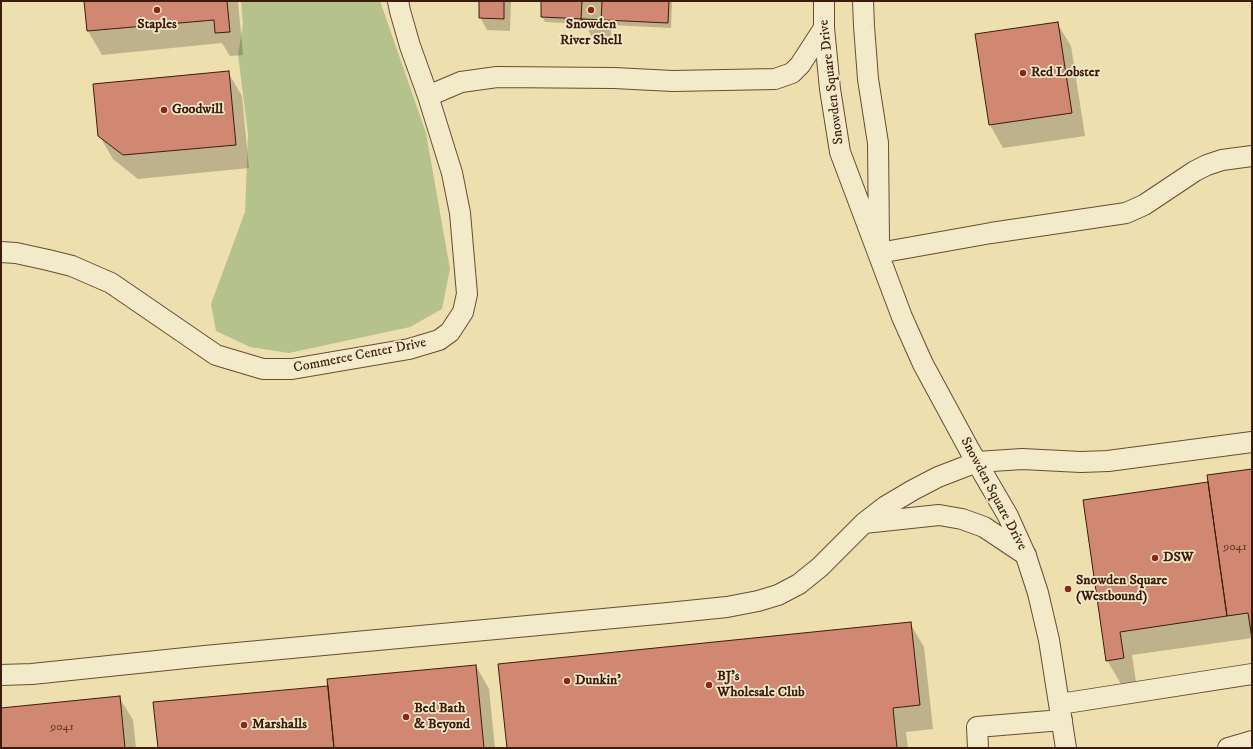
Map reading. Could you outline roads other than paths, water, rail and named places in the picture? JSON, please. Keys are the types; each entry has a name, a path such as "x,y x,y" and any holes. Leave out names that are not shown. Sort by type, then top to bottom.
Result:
{"street":[{"name":"Commerce Center Drive","path":"1,252 16,253 72,266 111,283 216,355 263,369 292,369 409,349 439,340 450,332 462,312 467,294 460,213 452,173 428,96 410,46 398,1"},
{"name":"Snowden Square Drive","path":"824,1 824,28 830,89 840,152 902,317 924,364 1008,516 1026,556 1040,601 1049,640 1066,748"},
{"name":"Snowden Square Drive","path":"863,1 868,79 878,143 879,253"},
{"path":"428,96 461,82 497,77 614,78 673,81 775,80 792,73 800,65 824,28"},
{"path":"879,253 991,233 1126,213 1144,205 1195,171 1207,165 1222,160 1252,156"},
{"path":"1,675 32,674 204,656 727,607 758,602 778,595 799,584 820,567 864,523 886,506 938,477 977,462 1022,459 1082,462 1108,461 1252,442"},
{"path":"864,523 939,515 962,519 984,527 1026,556"},
{"path":"978,748 977,727 1252,674"},
{"path":"1228,748 1252,741"}],"place":[{"name":"Staples","path":"157,10"},
{"name":"Snowden River Shell","path":"591,10"},
{"name":"Red Lobster","path":"1023,73"},
{"name":"Goodwill","path":"164,110"},
{"name":"DSW","path":"1155,558"},
{"name":"Snowden Square (Westbound)","path":"1068,589"},
{"name":"Dunkin'","path":"567,681"},
{"name":"BJ's Wholesale Club","path":"709,685"},
{"name":"Bed Bath & Beyond","path":"406,717"},
{"name":"Marshalls","path":"244,725"}]}
